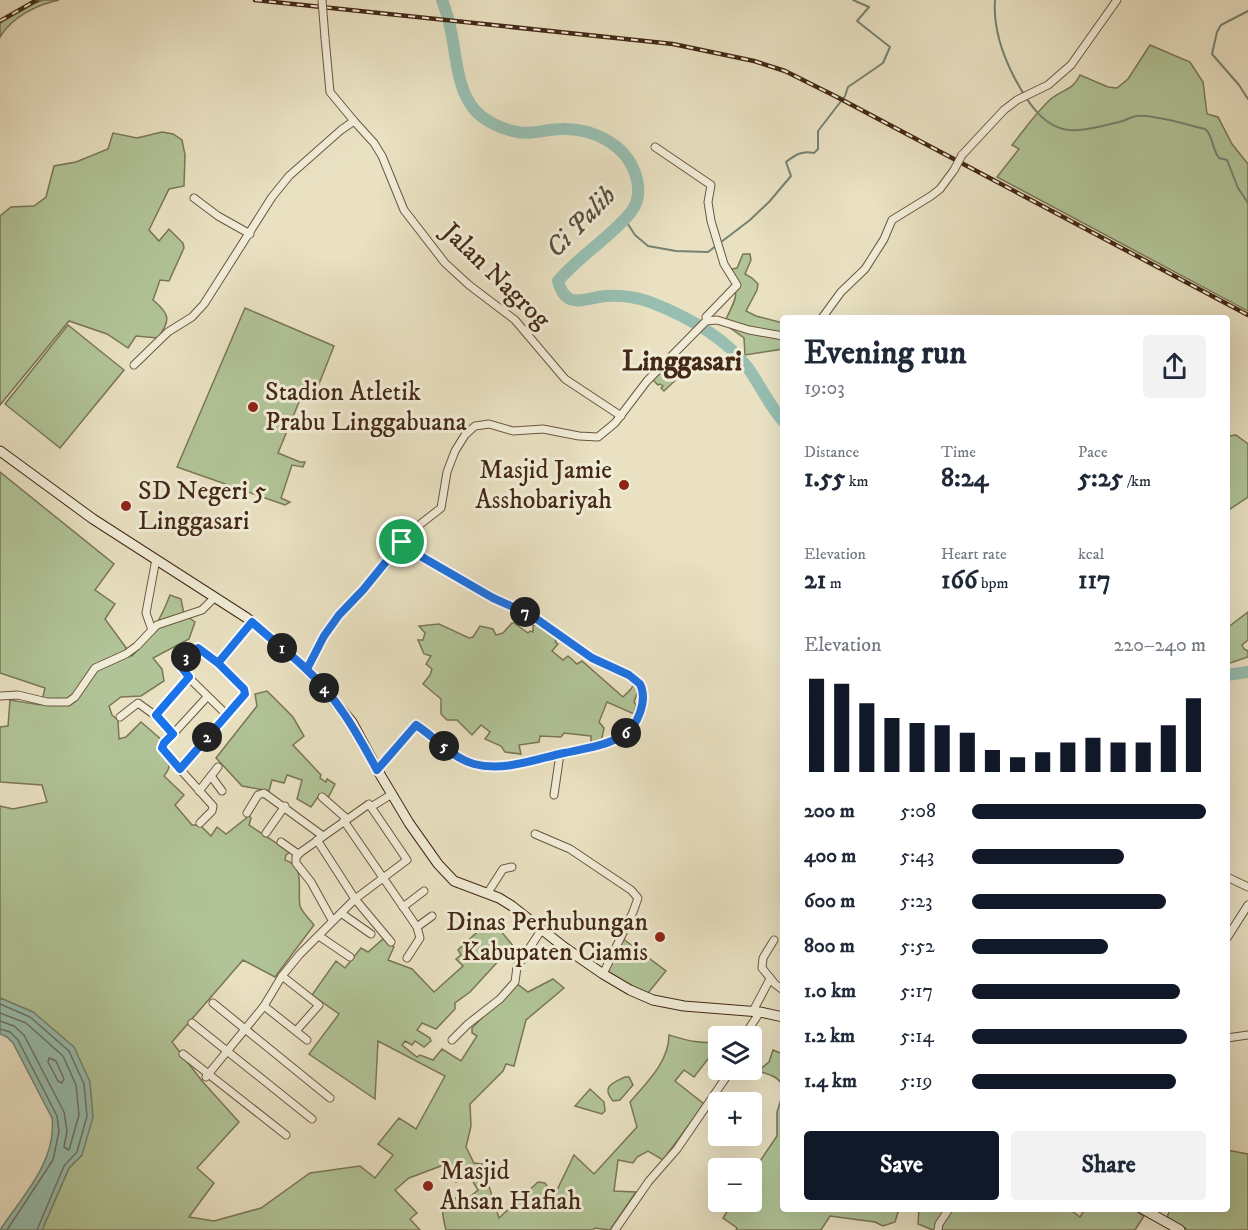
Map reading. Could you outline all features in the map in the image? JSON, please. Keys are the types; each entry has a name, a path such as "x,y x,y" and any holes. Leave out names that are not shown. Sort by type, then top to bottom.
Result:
{"street":[{"name":"Jalan Nagrog","path":"322,0 330,92 374,143 382,156 404,210 445,263 469,285 515,320 565,379 621,416"},
{"path":"824,315 841,292 865,269 884,239 892,220 940,189 962,155 1004,110 1048,85 1071,65 1117,0"},
{"path":"135,365 168,332 192,317 204,304 272,196 289,176 354,121"},
{"path":"655,147 710,183 709,211 716,240 724,264 737,283 706,316 708,321"},
{"path":"194,198 218,216 250,234"},
{"path":"307,669 324,636 339,615 414,529 441,508 447,472 465,435 476,426 489,424 513,431 543,429 598,437 621,416 648,381 708,321"},
{"path":"708,321 780,335"},
{"path":"0,451 93,519 252,622 307,669 352,722 392,794 438,864 450,878 461,885 512,906 603,974 653,1000 684,1006 756,1012 780,1016"},
{"path":"377,770 416,725 451,752 475,764 524,764 595,746 622,736 630,730 640,711 643,696 640,684 629,675 592,658 531,615 493,598 422,557 402,542"},
{"path":"152,630 146,613 156,559"},
{"path":"0,696 18,695 47,702 68,702 75,697 95,668 126,654 157,625 202,610 214,598"},
{"path":"218,663 252,622"},
{"path":"180,769 227,715 245,692 218,663 197,648 178,665 227,715"},
{"path":"156,716 189,677"},
{"path":"200,823 213,807 162,748 164,743 207,697"},
{"path":"120,717 138,703 156,716 173,734"},
{"path":"554,795 560,754"},
{"path":"199,791 218,767"},
{"path":"211,776 222,791"},
{"path":"248,813 262,792 285,806 320,838 355,899 392,942"},
{"path":"371,807 392,794"},
{"path":"322,797 345,820 417,927 420,938 407,958"},
{"path":"208,1076 264,1006 282,976 300,954 355,899 405,862 406,857 369,804 298,854 296,863 311,882 332,920"},
{"path":"266,833 285,806"},
{"path":"535,834 573,851 631,890 638,898 603,974"},
{"path":"280,842 298,854"},
{"path":"487,894 503,869 512,867"},
{"path":"1230,878 1248,886"},
{"path":"403,906 424,891"},
{"path":"1230,933 1248,905"},
{"path":"341,913 371,934"},
{"path":"417,927 432,916"},
{"path":"452,1041 468,1024 500,999 515,982 518,968 543,929"},
{"path":"319,936 350,957"},
{"path":"774,940 763,958 762,965 770,979 780,987"},
{"path":"282,976 319,1005 296,1031"},
{"path":"749,1026 763,990 770,979"},
{"path":"213,1003 330,1098"},
{"path":"264,1006 307,1040"},
{"path":"192,1023 312,1119"},
{"path":"1230,1038 1248,1035"},
{"path":"183,1054 208,1076 286,1135"},
{"path":"615,1230 649,1181 677,1149 723,1080"},
{"path":"938,1230 939,1224 948,1212"},
{"path":"1148,1212 1180,1230"}],"green space":[{"path":"43,0 59,0 25,13 11,23 0,37 0,22 26,6"},
{"path":"1150,45 1190,62 1203,82 1207,114 1218,117 1232,144 1248,164 1248,311 997,177 1019,149 1012,145 1036,114 1052,98 1071,86 1080,75 1108,87 1117,88 1128,79"},
{"path":"162,132 173,134 182,140 185,155 184,186 169,189 149,230 159,241 169,229 183,243 184,248 169,281 160,280 153,300 163,309 167,318 162,332 158,338 136,336 128,348 107,334 69,321 0,405 0,216 11,207 34,206 46,197 54,166 76,162 108,149 113,133 137,138"},
{"path":"743,254 750,254 751,260 745,274 758,284 746,311 780,322 780,349 745,355 744,338 729,327 726,319 736,295 728,270 737,268"},
{"path":"245,308 334,346 317,389 306,385 278,453 305,462 303,467 292,465 281,498 290,502 285,505 177,467"},
{"path":"68,325 124,370 60,448 5,404"},
{"path":"669,363 680,373 680,376 664,391 661,388 663,386 653,380"},
{"path":"1236,435 1248,444 1248,497 1230,509 1230,436"},
{"path":"0,472 114,564 95,590 115,604 105,619 132,656 154,628 170,595 181,599 184,614 195,622 189,639 153,658 162,669 164,681 141,696 121,697 109,706 112,715 118,720 119,739 126,737 141,722 163,741 158,746 167,757 169,764 164,776 184,795 175,805 192,825 200,825 211,836 217,827 226,834 249,816 251,818 249,825 290,852 286,855 285,860 296,867 300,906 314,925 275,977 243,960 172,1042 202,1081 239,1122 197,1168 214,1183 189,1217 214,1221 261,1208 310,1173 360,1166 375,1178 393,1155 378,1144 399,1118 416,1129 445,1076 378,1041 375,1099 309,1054 339,1014 312,995 336,961 345,968 361,948 368,952 383,939 394,947 388,960 412,969 434,992 463,966 456,959 461,955 458,950 488,922 500,930 514,947 512,952 522,956 517,965 503,956 470,992 455,1003 455,1009 436,1029 422,1023 417,1030 431,1041 424,1047 415,1041 412,1045 405,1041 402,1045 417,1057 420,1055 433,1060 442,1049 461,1061 477,1036 472,1033 472,1028 516,983 528,992 553,979 564,988 526,1020 514,1066 506,1064 503,1071 470,1104 471,1126 466,1147 474,1163 482,1164 499,1218 538,1182 545,1183 549,1189 556,1192 574,1155 594,1174 637,1127 630,1102 661,1063 669,1035 708,1042 708,1059 694,1077 684,1070 675,1081 704,1104 663,1160 648,1151 637,1157 633,1163 618,1160 614,1191 636,1192 610,1230 595,1228 593,1230 446,1230 443,1209 447,1197 466,1200 478,1190 469,1175 456,1182 441,1166 409,1178 395,1190 417,1213 410,1219 420,1230 42,1230 69,1168 82,1155 33,1012 0,998 0,806 13,809 47,802 42,785 0,782 0,727 8,726 10,700 41,705 45,688 0,673"},
{"path":"1248,612 1248,640 1242,645 1248,651 1248,657 1230,663 1230,626"},
{"path":"540,622 559,636 555,642 558,644 552,651 563,660 568,656 577,664 582,661 623,697 635,682 640,685 634,702 636,705 634,714 607,702 599,722 604,728 601,742 591,744 591,736 564,733 561,737 540,736 539,742 519,745 521,754 505,752 501,746 485,739 490,732 481,725 472,735 457,720 447,720 441,714 441,699 423,684 432,669 426,664 431,656 424,654 418,640 423,640 425,633 419,626 439,624 469,638 473,637 480,626 493,629 496,635 503,633 514,623 528,633 533,632 533,626"},
{"path":"267,691 293,717 304,736 293,745 321,775 320,778 335,784 328,798 320,794 311,807 297,799 302,780 287,775 284,783 272,780 269,791 242,786 216,758 257,706 255,694"},
{"path":"622,938 666,971 648,993 643,994 607,972"},
{"path":"773,1050 780,1053 780,1082 762,1072 762,1068 769,1062"},
{"path":"625,1077 629,1077 633,1085 620,1100 613,1101 608,1089"},
{"path":"590,1089 604,1102 605,1111 602,1114 575,1106"},
{"path":"780,1102 780,1212 898,1212 895,1222 883,1226 875,1222 830,1216 821,1230 736,1230 737,1228 723,1218 727,1212 762,1212 762,1158 777,1136 777,1112"},
{"path":"1230,1151 1248,1154 1248,1230 1188,1230 1167,1218 1169,1212 1230,1212"},
{"path":"919,1212 1073,1212 1080,1217 1083,1212 1138,1212 1144,1216 1135,1230 933,1230 918,1224"}],"water":[{"path":"0,998 33,1012 74,1047 90,1082 93,1117 82,1155 69,1168 42,1230 0,1230 44,1164 52,1134 52,1118 13,1043 0,1034"}],"waterway":[{"name":"Ci Palih","path":"442,0 464,92 478,113 497,126 508,130 531,133 573,129 596,135 624,154 635,173 638,193 631,212 558,281 561,290 566,296 577,300 606,296 634,298 650,302 691,321 716,337 739,357 780,417"},
{"path":"624,218 635,235 648,246 676,251 708,252 750,220 769,202 791,176 786,162 799,154 814,153 818,149 818,131 845,96 848,87 883,63 890,47 857,21 869,7 853,0"},
{"path":"995,0 997,29 1009,66 1031,104 1047,121 1056,127 1079,130 1144,116 1205,129 1210,135 1219,158 1227,160 1238,188 1248,203"},
{"path":"1248,11 1221,25 1212,54 1248,99"},
{"name":"Ci Palih","path":"1230,675 1248,672"}],"railway":[{"path":"0,21 37,0"},
{"path":"255,0 673,44 754,61 785,71 835,96 1248,315"}],"place":[{"name":"Stadion Atletik Prabu Linggabuana","path":"253,407"},
{"name":"Masjid Jamie Asshobariyah","path":"624,485"},
{"name":"SD Negeri 5 Linggasari","path":"126,506"},
{"name":"Dinas Perhubungan Kabupaten Ciamis","path":"660,937"},
{"name":"Masjid Ahsan Hafiah","path":"428,1186"}],"district":[{"name":"Linggasari","path":"682,361"}],"route":[{"path":"402,542 363,590 339,615 324,636 307,669 252,622 218,663 244,689 245,694 180,769 171,761 162,746 173,734 156,715 189,677 179,664 198,648 218,663 229,650 252,622 269,638 307,669 337,703 352,722 377,770 416,725 465,760 475,764 490,765 524,764 595,746 622,736 630,730 639,716 643,696 640,684 629,675 592,658 531,615 493,598 435,565 402,542"}]}
